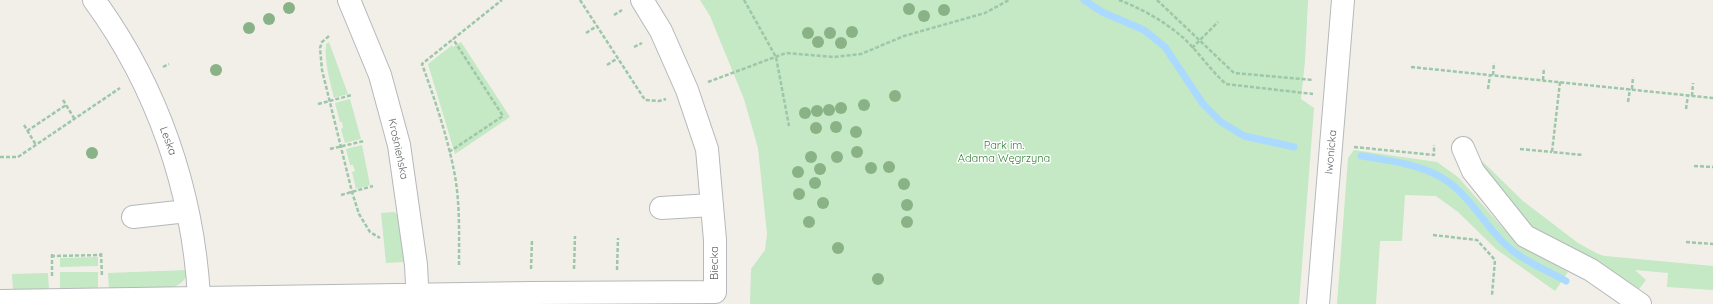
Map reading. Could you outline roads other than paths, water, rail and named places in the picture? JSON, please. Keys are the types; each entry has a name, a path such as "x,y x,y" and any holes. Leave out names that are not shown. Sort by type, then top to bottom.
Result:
{"street":[{"name":"Leska","path":"94,0 110,23 141,78 168,139 177,168 187,211 197,267 199,297"},
{"name":"Krośnieńska","path":"349,0 380,75 399,145 416,265 418,299"},
{"name":"Biecka","path":"418,299 532,293 715,292 715,240 707,149 690,98 661,31 642,0"},
{"name":"Iwonicka","path":"1318,304 1343,0"},
{"path":"1463,148 1473,171 1525,236 1591,270 1640,304"},
{"path":"661,208 712,205"},
{"path":"133,217 187,211"},
{"path":"0,301 199,297 269,300 418,299"}],"waterway":[{"path":"1084,0 1102,12 1144,30 1165,47 1203,104 1221,122 1244,136 1294,147"},
{"path":"1361,156 1399,162 1417,167 1446,180 1465,197 1497,236 1513,251 1527,261 1566,281"}],"park label":[{"name":"Park im. Adama Węgrzyna","path":"1004,152"}]}
